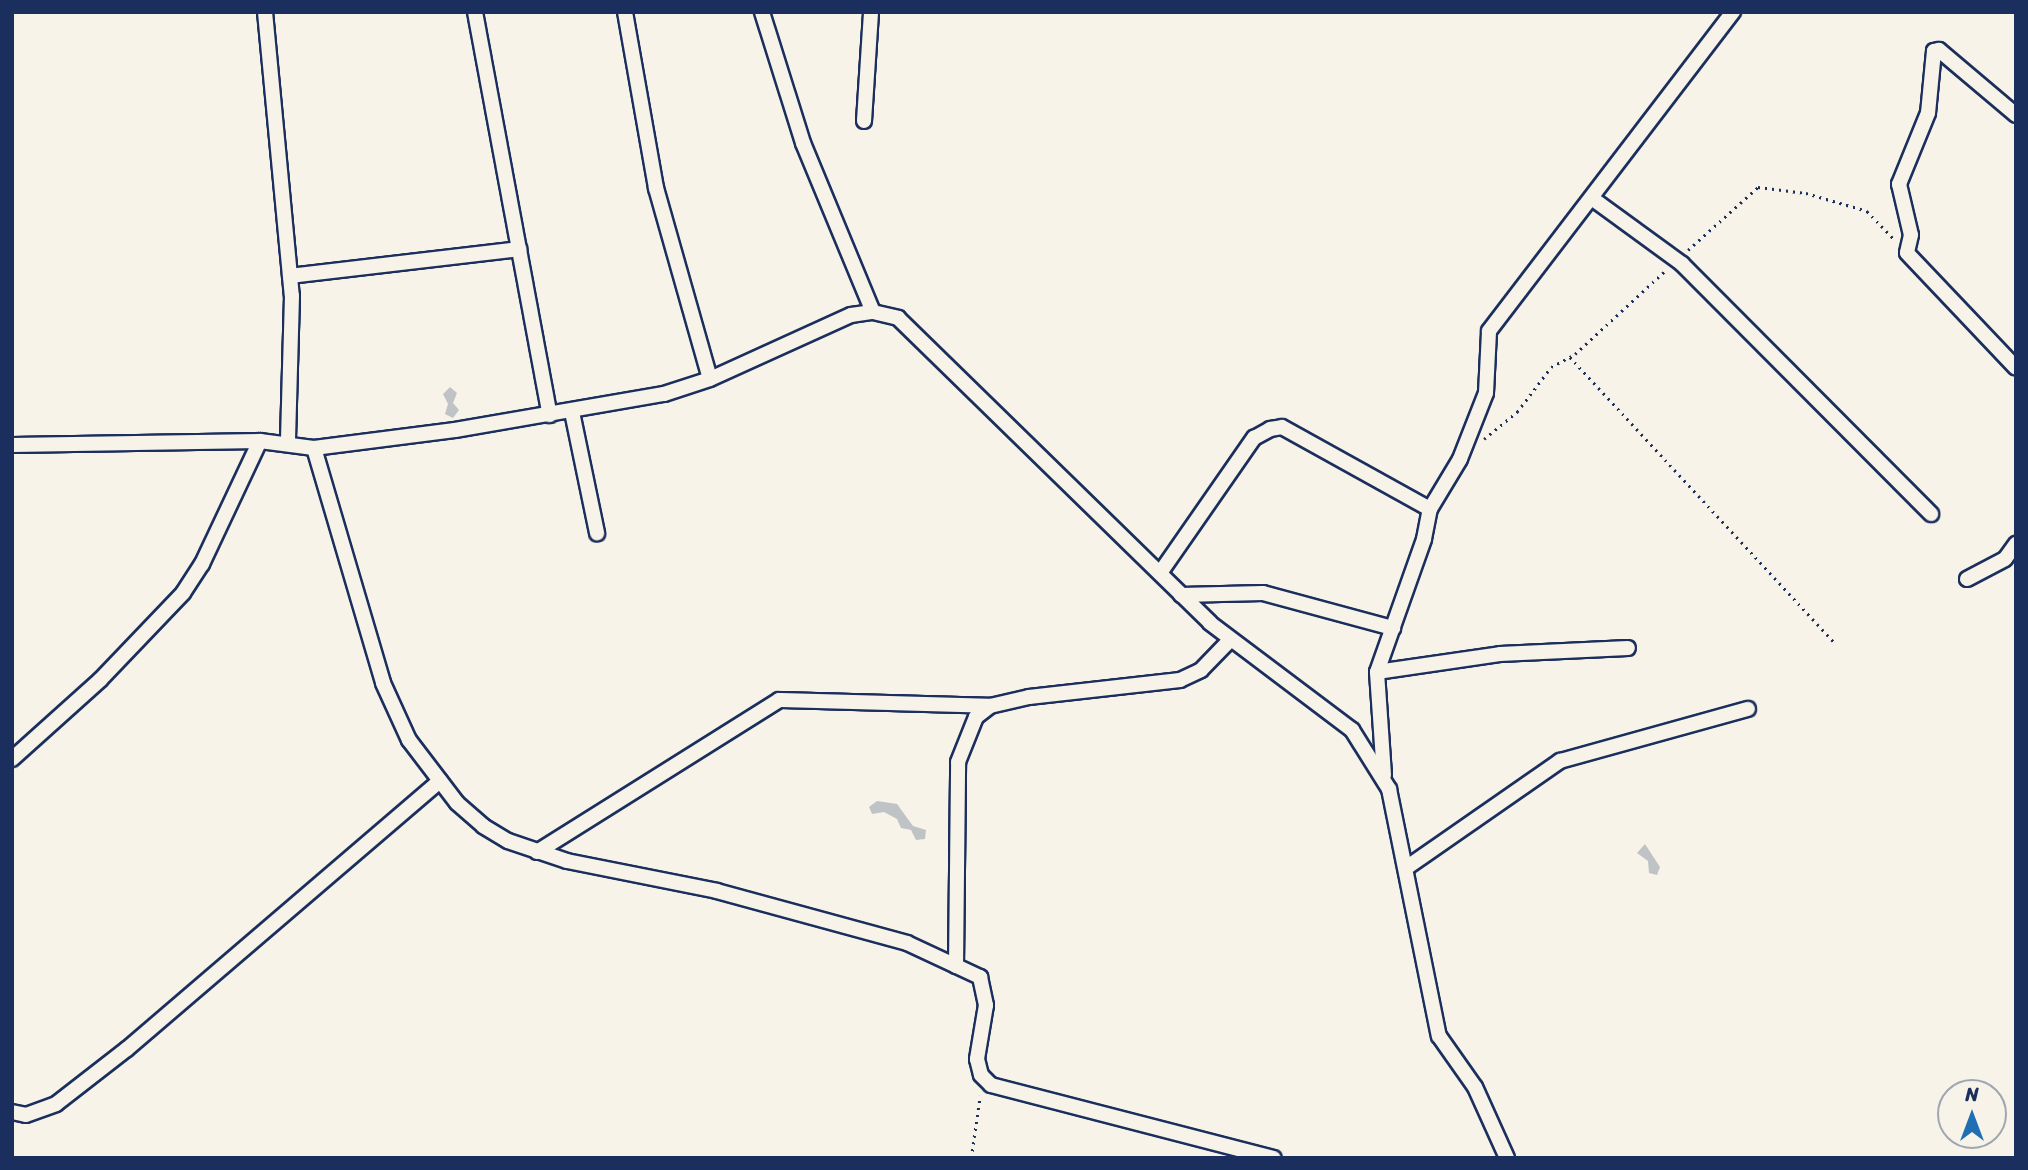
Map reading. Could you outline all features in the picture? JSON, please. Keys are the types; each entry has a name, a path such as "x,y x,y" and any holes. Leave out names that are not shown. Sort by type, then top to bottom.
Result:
{"street":[{"path":"265,12 290,276 288,442"},
{"path":"475,12 550,415"},
{"path":"625,12 656,188 710,379"},
{"path":"762,12 803,143 873,312"},
{"path":"864,121 871,12"},
{"path":"1507,1158 1475,1087 1439,1036 1406,868 1384,775 1377,672 1430,509 1460,459 1486,393 1485,355 1489,331 1593,199 1733,12"},
{"path":"2016,116 1939,50 1933,53 1928,113 1899,184 1911,235 1907,253 2016,368"},
{"path":"1593,199 1678,260 1802,380 1931,513"},
{"path":"290,276 519,249"},
{"path":"12,445 260,441 288,442 314,448 572,412 664,394 710,379 851,315 873,312 898,318 1230,640 1352,730 1384,775"},
{"path":"572,412 597,533"},
{"path":"1160,573 1254,438 1270,429 1282,428 1430,509"},
{"path":"12,759 100,680 183,593 202,564 260,441"},
{"path":"314,448 329,487 383,683 409,740 440,781 483,826 537,852 717,891 907,943 980,977 986,1005 977,1059 981,1075 991,1085 1274,1158"},
{"path":"1967,579 2005,559 2016,544"},
{"path":"1181,594 1263,593 1393,628"},
{"path":"537,852 779,700 990,706 1029,697 1180,680 1201,670 1230,640"},
{"path":"1377,672 1500,654 1628,648"},
{"path":"956,966 958,762 976,717 990,706"},
{"path":"1406,868 1560,761 1748,709"},
{"path":"12,1112 26,1115 56,1104 440,781"}],"path":[{"path":"1460,459 1517,412 1552,367 1570,357 1678,260 1721,215 1758,187 1805,193 1867,211 1907,253"},
{"path":"1570,357 1836,644"},
{"path":"971,1158 981,1075"}],"building":[{"path":"450,387 457,393 453,403 459,410 453,418 445,414 448,404 443,394"},
{"path":"877,801 897,804 913,826 926,830 925,839 916,840 911,830 901,828 897,819 884,812 872,814 869,807"},
{"path":"1645,844 1660,867 1657,875 1649,873 1648,861 1637,853"}]}
